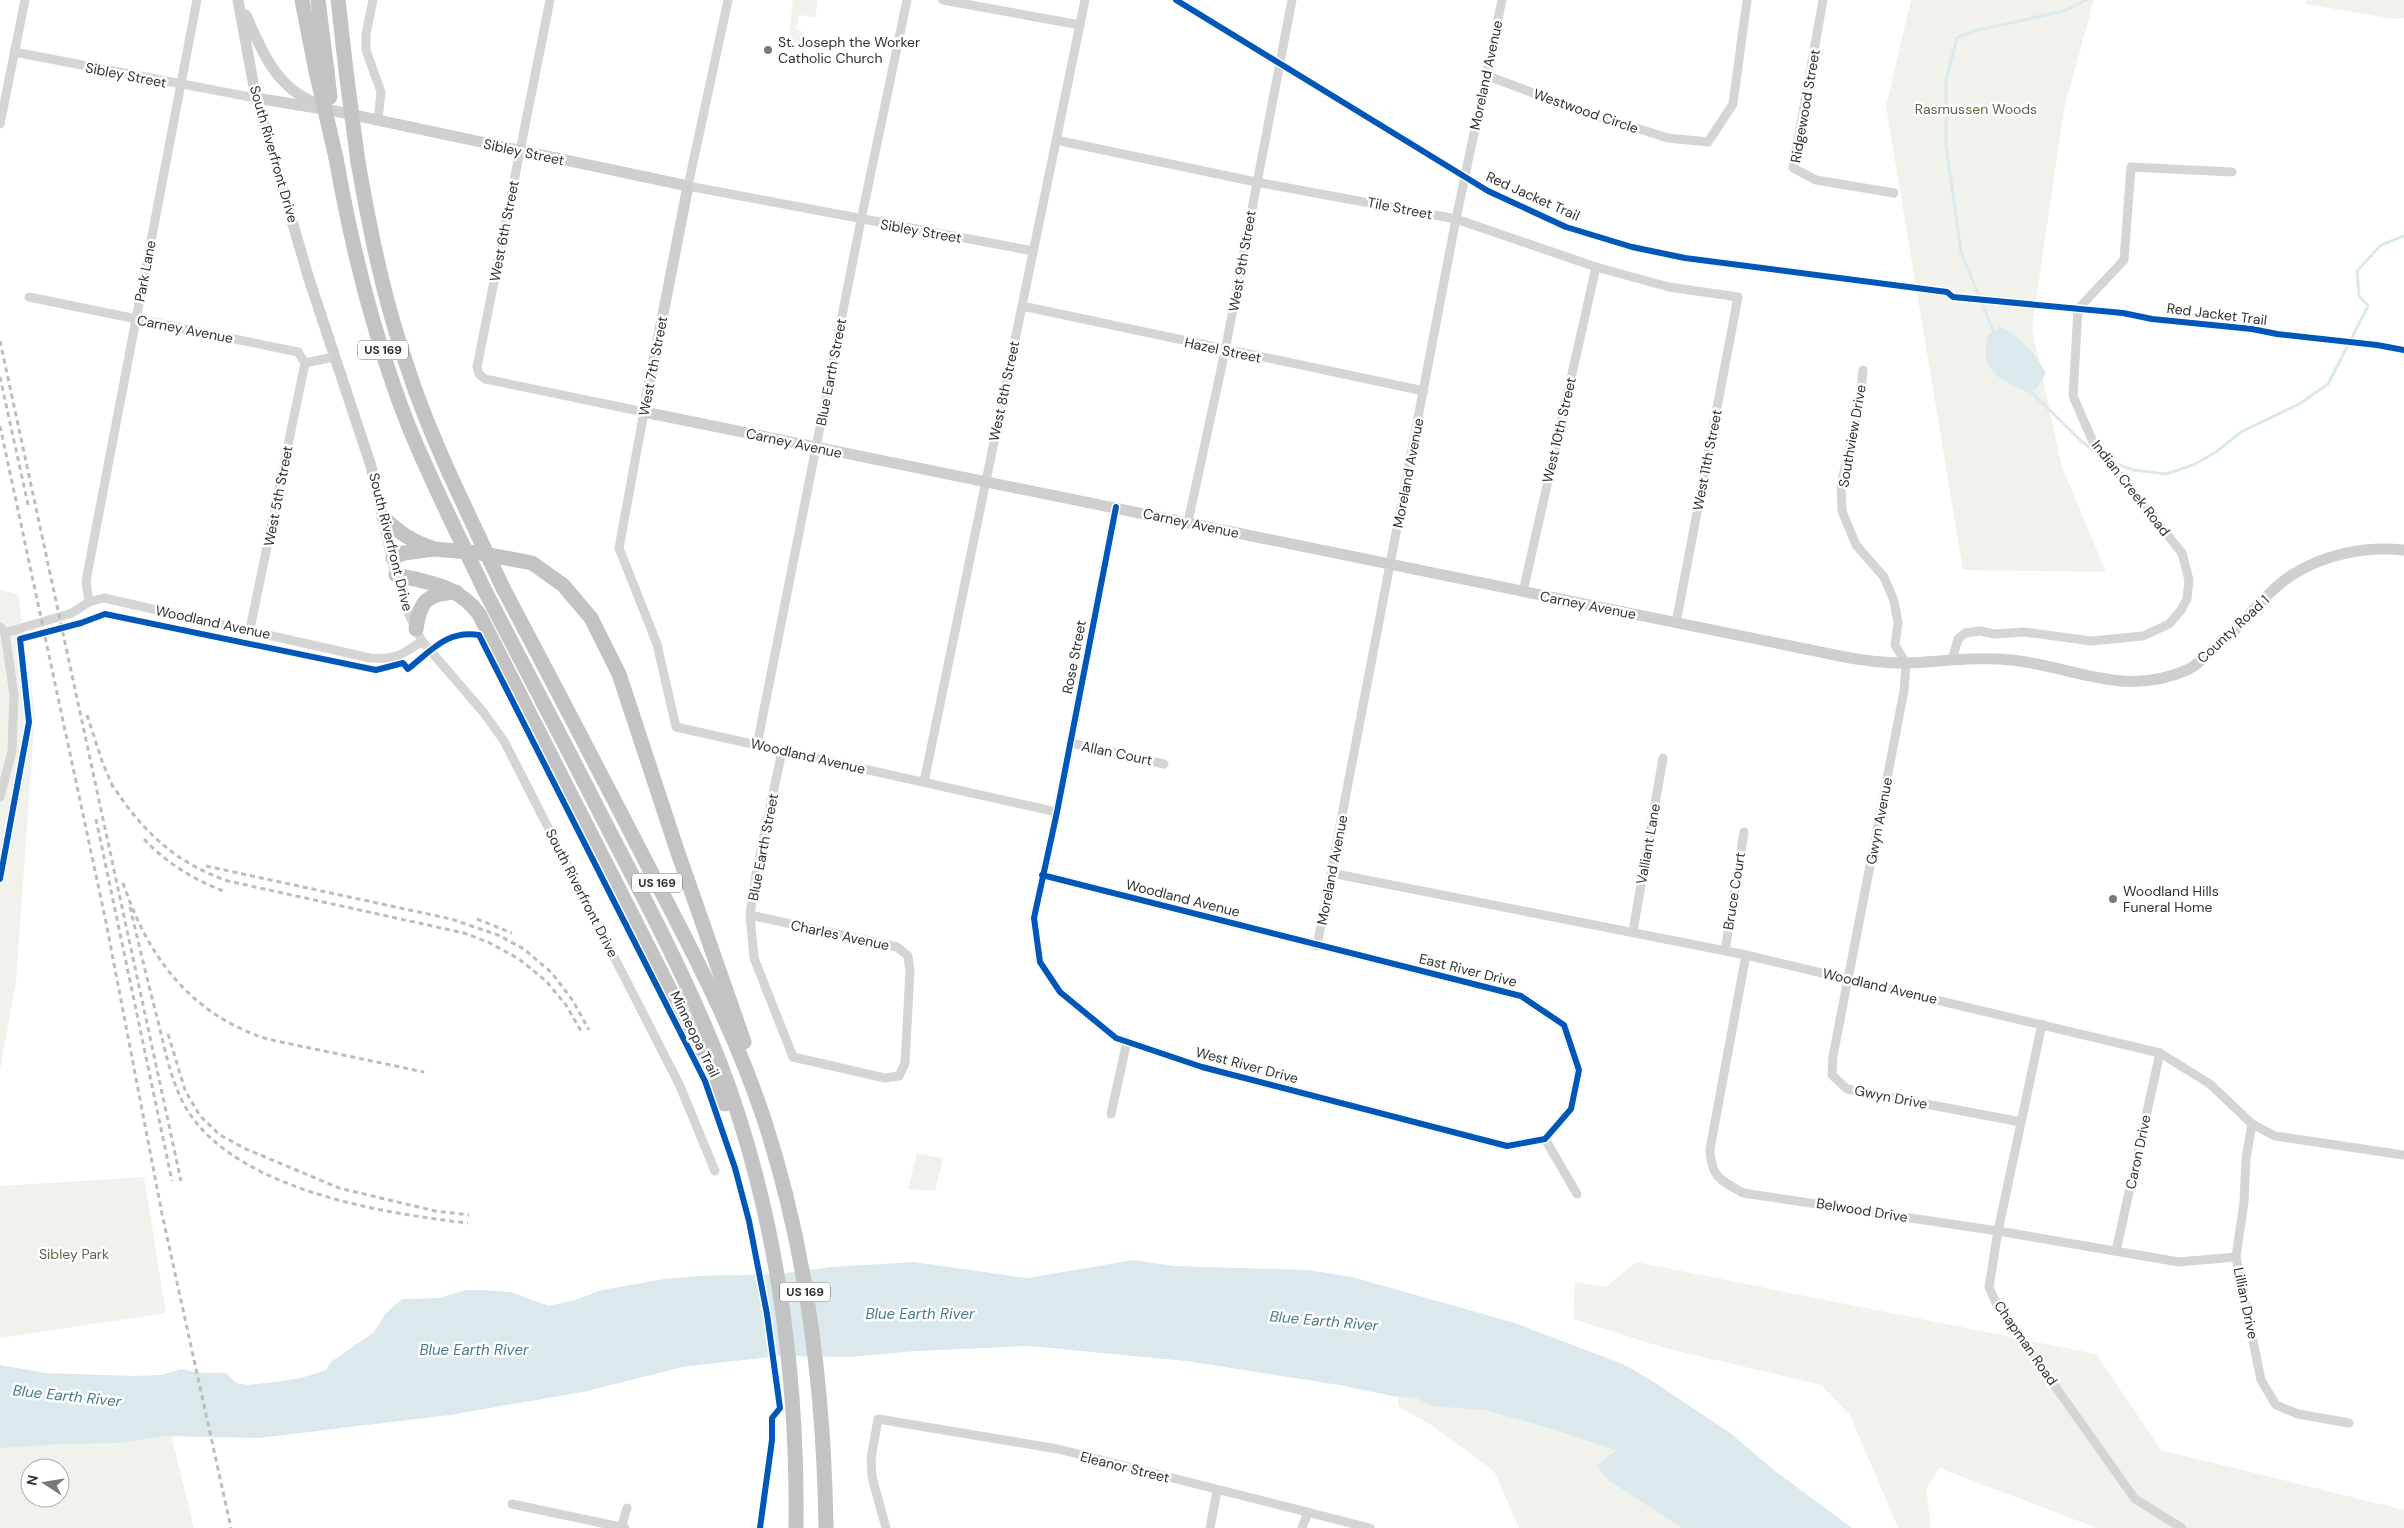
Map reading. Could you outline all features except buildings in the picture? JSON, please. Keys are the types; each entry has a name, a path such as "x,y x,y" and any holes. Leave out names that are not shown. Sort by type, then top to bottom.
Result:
{"highway":[{"path":"302,0 322,71"},
{"name":"US 169","path":"318,0 322,71 336,158 358,269 389,373 411,432 484,589 671,949 721,1064 751,1160 760,1196 778,1292 792,1398 796,1528"},
{"name":"US 169","path":"338,0 358,162 377,259 406,366 448,471 503,588 698,962 737,1048 763,1118 784,1189 800,1262 812,1335 820,1397 826,1528"},
{"path":"346,72 347,0"},
{"path":"384,518 398,533 410,541 434,549"},
{"path":"393,558 404,553 434,549 479,553 532,563 563,584 591,618 619,674 677,850 743,1038 763,1118"},
{"path":"396,575 437,584 456,592 471,603 479,614 682,1013 751,1160"},
{"path":"419,635 418,612 431,595 456,592"}],"main road":[{"name":"South Riverfront Drive","path":"239,0 256,98 309,279 371,466 396,575"},
{"path":"239,0 260,49 269,66 281,80 301,97 336,112"},
{"name":"Sibley Street","path":"256,98 378,120 688,186"},
{"name":"West 7th Street","path":"644,412 688,186"},
{"name":"Carney Avenue","path":"644,412 816,448 986,480 1845,658 1877,663 1906,663"},
{"name":"County Road 1","path":"1906,663 1952,660 2011,660 2098,679 2120,681 2164,676 2190,669 2248,619 2291,575 2320,560 2348,552 2404,550"}],"street":[{"path":"0,124 25,0"},
{"name":"Park Lane","path":"89,602 86,581 197,0"},
{"path":"373,0 366,34 366,50 381,92 378,120"},
{"name":"West 6th Street","path":"479,374 477,367 550,0"},
{"name":"West 7th Street","path":"688,186 728,0"},
{"name":"Blue Earth Street","path":"757,745 861,220 907,0"},
{"path":"943,0 1080,25"},
{"name":"West 8th Street","path":"924,782 1085,0"},
{"name":"West 9th Street","path":"1188,522 1225,351 1292,0"},
{"name":"Moreland Avenue","path":"1317,946 1456,219 1502,0"},
{"name":"Westwood Circle","path":"1485,75 1585,112 1668,138 1708,142 1733,104 1747,0"},
{"name":"Ridgewood Street","path":"1823,0 1793,168 1816,180 1894,193"},
{"name":"Sibley Street","path":"14,52 256,98"},
{"name":"Tile Street","path":"1056,140 1256,182 1456,219 1596,267 1669,287 1738,297"},
{"name":"Indian Creek Road","path":"1952,660 1958,639 1964,633 1980,631 1994,634 2024,632 2091,641 2110,641 2143,636 2169,624 2181,610 2186,599 2189,580 2182,553 2093,442 2073,396 2078,309 2124,260 2131,167 2232,172"},
{"name":"Sibley Street","path":"688,186 1033,251"},
{"name":"West 10th Street","path":"1523,592 1596,267"},
{"name":"Carney Avenue","path":"29,297 298,352 305,363"},
{"name":"West 11th Street","path":"1676,623 1738,297"},
{"name":"Hazel Street","path":"1022,306 1225,351 1424,391"},
{"path":"305,363 334,357"},
{"name":"West 5th Street","path":"250,630 305,363"},
{"name":"Southview Drive","path":"1863,370 1860,403 1841,485 1842,511 1856,545 1884,576 1894,601 1898,623 1895,645 1906,663"},
{"name":"Carney Avenue","path":"479,374 484,378 644,412"},
{"name":"West 7th Street","path":"644,412 619,548 656,644 676,727"},
{"name":"Rose Street","path":"1057,812 1116,507"},
{"name":"South Riverfront Drive","path":"396,575 403,600 419,635 504,741 680,1086 703,1136 715,1171"},
{"name":"Woodland Avenue","path":"3,630 72,613 89,602 104,598 370,658 386,659 398,657 419,635"},
{"path":"0,797 12,751 14,695 3,630"},
{"name":"Gwyn Avenue","path":"1849,979 1904,691 1906,663"},
{"name":"Woodland Avenue","path":"676,727 1057,812"},
{"name":"Allan Court","path":"1070,743 1164,764"},
{"name":"Blue Earth Street","path":"782,750 756,874 750,915 754,958 792,1057"},
{"name":"Valliant Lane","path":"1633,931 1663,758"},
{"name":"West River Drive","path":"1057,812 1034,918 1040,962 1060,992 1116,1038 1202,1067 1507,1146 1545,1139"},
{"name":"Bruce Court","path":"1725,951 1744,832"},
{"name":"Woodland Avenue","path":"1331,873 1633,931 1746,955 2160,1052 2210,1084 2252,1124 2275,1136 2404,1155"},
{"name":"Woodland Avenue","path":"1042,875 1317,946"},
{"name":"Charles Avenue","path":"750,915 897,947 908,956 910,971 905,1063 899,1076 885,1078 792,1057"},
{"name":"East River Drive","path":"1317,946 1521,996 1564,1025 1576,1066 1579,1070 1571,1109 1545,1139"},
{"name":"Belwood Drive","path":"1746,955 1710,1149 1711,1167 1721,1181 1743,1193 1998,1231 2179,1262 2236,1257"},
{"name":"Gwyn Drive","path":"1849,979 1833,1056 1832,1075 1847,1089 2021,1122"},
{"name":"Chapman Road","path":"2042,1024 1998,1231 1989,1287 1996,1303 2135,1498 2182,1528"},
{"path":"1111,1114 1127,1042"},
{"name":"Caron Drive","path":"2116,1251 2160,1052"},
{"name":"Lillian Drive","path":"2252,1124 2246,1158 2244,1202 2236,1257 2261,1379 2276,1404 2298,1414 2349,1422"},
{"path":"1545,1139 1576,1194"},
{"name":"Eleanor Street","path":"886,1528 872,1477 871,1458 878,1419 1058,1450 1370,1528"},
{"path":"1210,1528 1218,1491"},
{"path":"512,1504 623,1528 627,1508"},
{"path":"1302,1528 1308,1512"}],"green space":[{"path":"793,0 818,0 815,17 799,15 796,30 804,32 801,48 793,47 788,43"},
{"name":"Rasmussen Woods","path":"1911,0 2094,0 2064,109 2032,328 2062,467 2106,572 1963,570 1886,106"},
{"path":"2307,0 2404,0 2404,18 2394,19 2306,4"},
{"path":"0,590 18,594 35,713 16,982 0,1070"},
{"path":"917,1153 943,1158 935,1191 908,1189"},
{"name":"Sibley Park","path":"144,1177 166,1313 0,1338 0,1186"},
{"path":"1636,1262 2096,1354 2161,1450 2404,1510 2404,1528 2097,1528 1939,1468 1926,1489 1931,1528 1898,1528 1850,1415 1821,1385 1665,1348 1573,1319 1575,1282 1606,1287"},
{"path":"1399,1375 1595,1418 1757,1528 1519,1528 1494,1471 1431,1425 1398,1406"},
{"path":"169,1426 194,1528 0,1528 0,1430"}],"water":[{"path":"2000,327 2015,335 2027,346 2046,373 2037,389 2027,392 2008,383 1993,372 1986,357 1986,347 1988,335"},
{"name":"Blue Earth River","path":"1133,1260 1175,1266 1308,1270 1352,1277 1515,1323 1623,1364 1654,1382 1730,1433 1775,1471 1852,1528 1682,1528 1608,1480 1598,1467 1616,1450 1485,1410 1432,1406 1416,1398 1392,1396 1339,1385 1186,1361 1029,1346 916,1351 851,1357 779,1356 683,1367 583,1392 450,1415 260,1438 163,1436 120,1443 0,1448 0,1365 47,1373 133,1376 161,1375 181,1369 201,1373 226,1373 236,1383 248,1385 301,1378 326,1370 331,1362 374,1332 385,1314 402,1299 440,1298 465,1290 511,1292 549,1306 578,1299 602,1290 664,1279 697,1276 778,1274 832,1267 914,1262 1027,1278"}],"waterway":[{"path":"1995,335 1961,252 1946,145 1946,80 1957,38 1974,31 2064,11 2086,0"},
{"path":"2112,462 2133,470 2166,474 2193,465 2216,452 2241,432 2301,403 2328,384 2368,306 2359,296 2357,271 2381,245 2404,236"},
{"path":"2028,389 2081,441 2098,454"}],"railway":[{"path":"0,341 181,1181"},
{"path":"0,377 29,509"},
{"path":"0,426 106,922 162,1214 231,1528"},
{"path":"87,715 114,790"},
{"path":"111,783 134,816 147,830 176,854 209,874 228,881 464,933 488,942 519,959 546,981 566,1005 581,1031"},
{"path":"96,819 172,1181"},
{"path":"144,839 162,856 182,870 226,892"},
{"path":"206,866 451,919 498,935 524,949 552,973 573,1001 589,1030"},
{"path":"123,883 133,910 159,958 194,998 216,1014 240,1028 267,1039 424,1072"},
{"path":"130,907 172,1076 179,1094 199,1126 228,1152 264,1173 304,1190 390,1212 468,1223"},
{"path":"477,919 512,933"},
{"path":"168,1034 185,1090 200,1116 220,1135 246,1149 339,1188 435,1211 469,1215"}],"cycle path":[{"name":"Red Jacket Trail","path":"1176,0 1488,191 1566,227 1632,247 1685,258 1947,292 1953,297 2123,313 2152,319 2252,329 2277,334 2377,345 2404,350"},
{"path":"1042,875 1521,996 1564,1025 1579,1070 1571,1109 1545,1139 1507,1146 1202,1067 1116,1038 1060,992 1040,962 1034,918 1057,812 1116,507"},
{"name":"Minneopa Trail","path":"0,879 29,722 20,639 81,623 105,614 376,670 403,663 408,669 449,639 468,634 479,635 705,1081 735,1168 749,1221 767,1314 780,1408 772,1418 772,1440 760,1528"}],"place":[{"name":"St. Joseph the Worker Catholic Church","path":"768,50"},
{"name":"Woodland Hills Funeral Home","path":"2113,899"}]}
